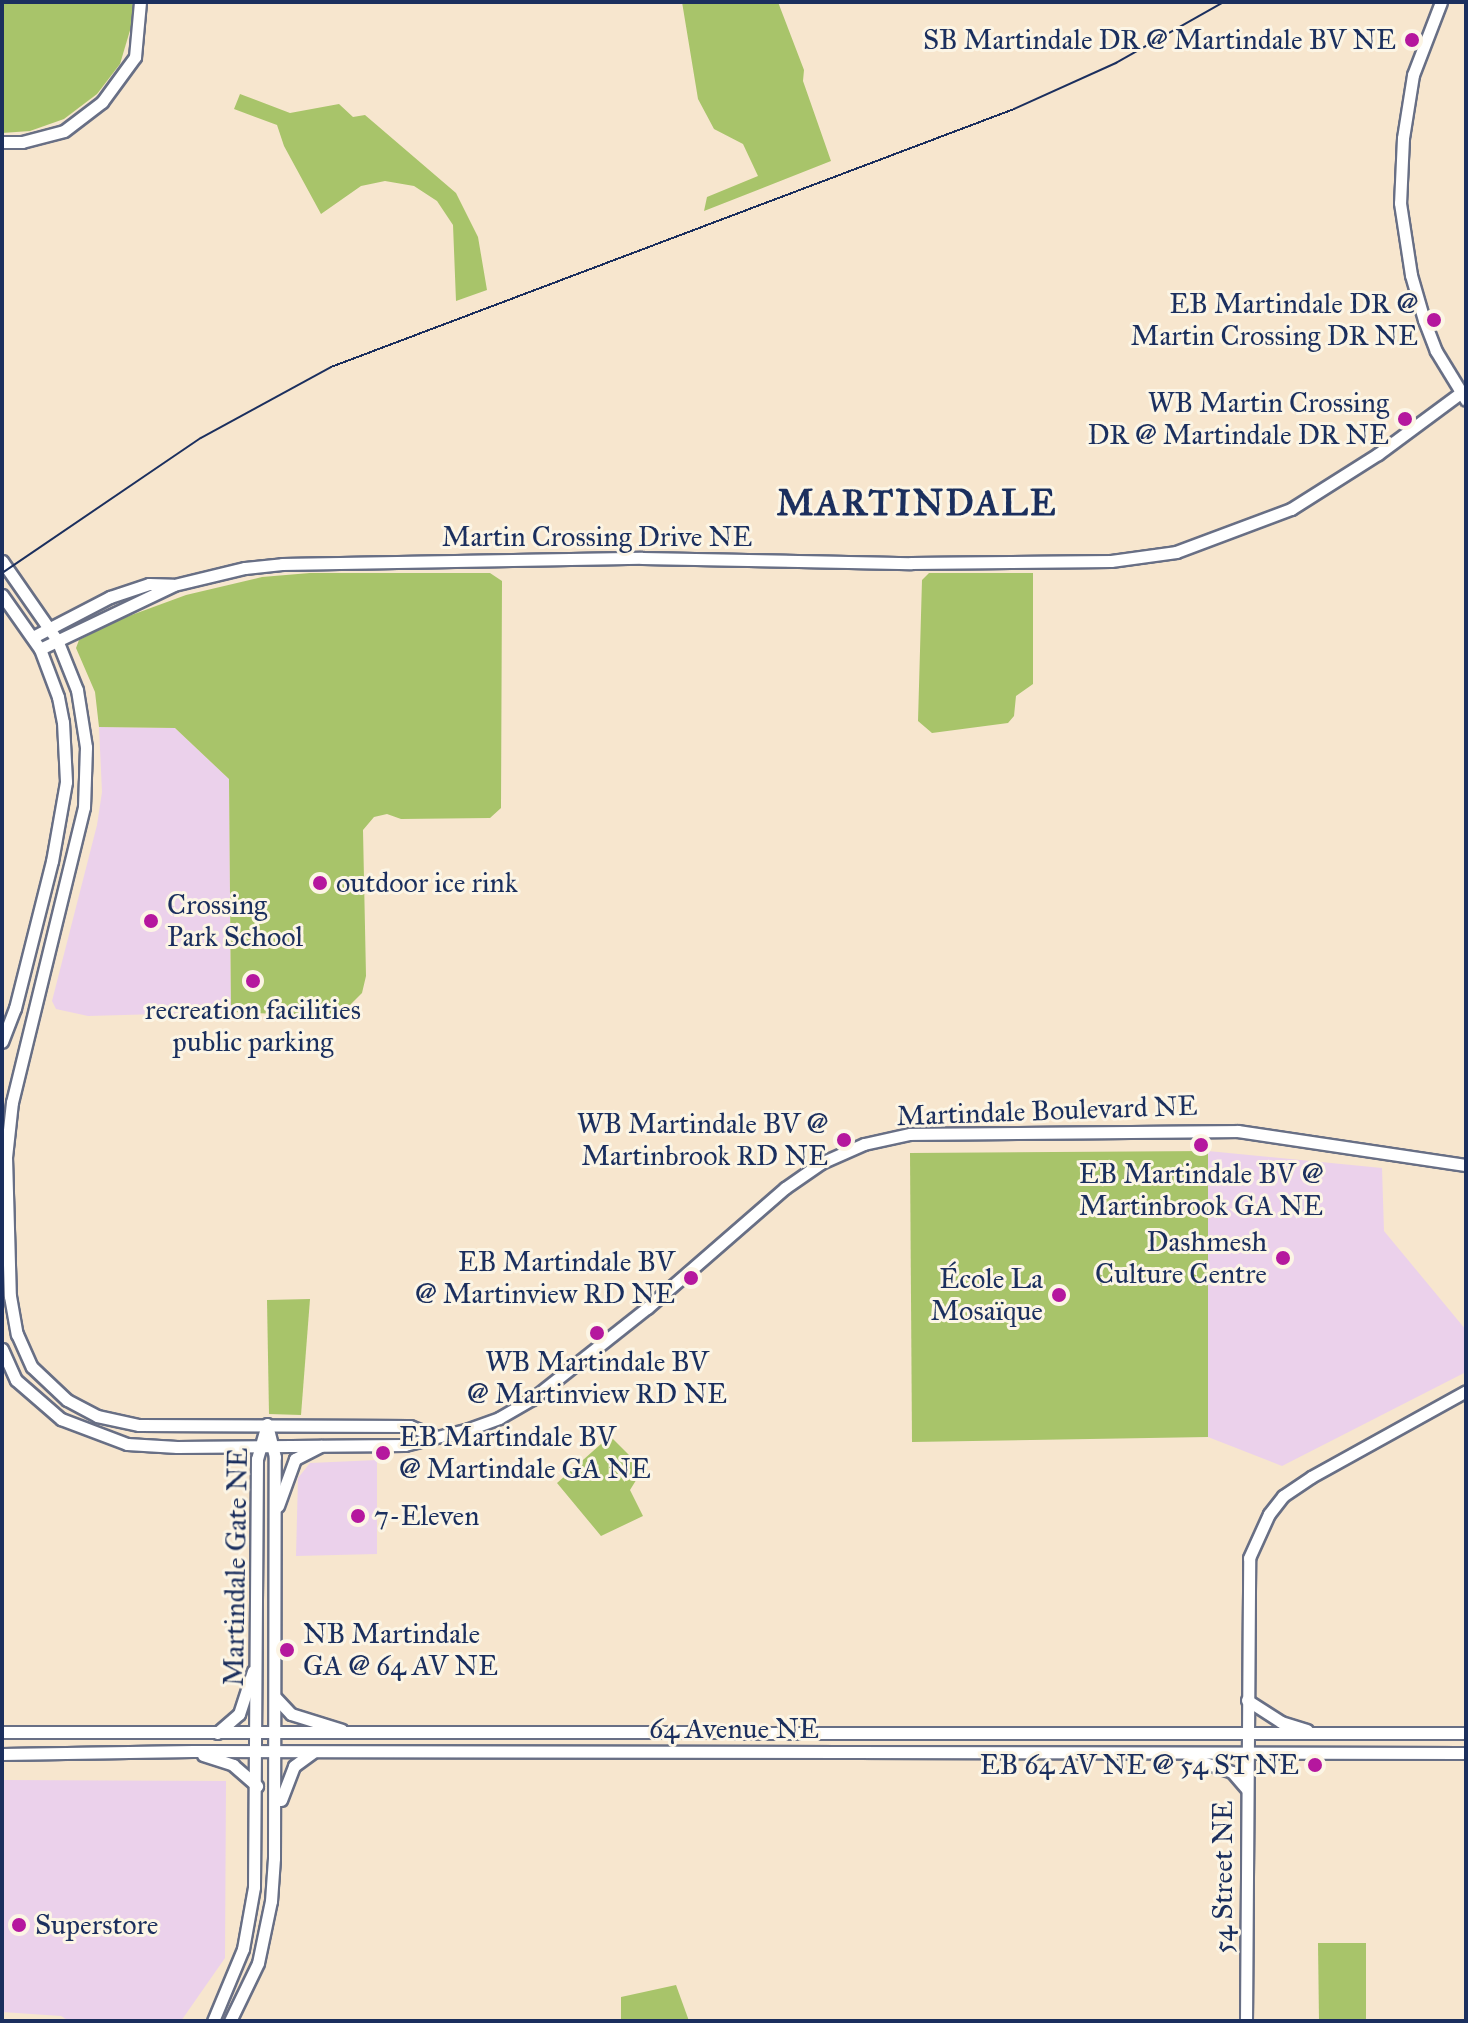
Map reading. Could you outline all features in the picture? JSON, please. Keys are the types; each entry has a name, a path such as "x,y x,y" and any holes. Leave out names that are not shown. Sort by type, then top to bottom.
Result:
{"street":[{"path":"2,142 22,142 64,131 102,102 135,57 140,2"},
{"path":"1437,4 1413,75 1403,138 1400,203 1411,275 1424,320 1463,397"},
{"name":"Martin Crossing Drive NE","path":"40,649 174,585 245,568 282,564 642,558 911,563 1111,561 1176,552 1291,509 1463,397"},
{"path":"2,561 51,627 57,640 79,702 86,747 86,789 68,881 12,1102 6,1157 8,1254 17,1334 32,1367 67,1400 97,1416 139,1425 410,1426 435,1436"},
{"name":"Martin Crossing Drive NE","path":"33,637 110,597 149,584 174,585"},
{"path":"2,595 40,649 63,722 64,796 15,1008 2,1042"},
{"name":"Martindale Boulevard NE","path":"2,1349 16,1380 61,1419 88,1432 127,1444 177,1447 405,1445 499,1418 532,1399 647,1308 785,1188 821,1163 864,1144 910,1134 1238,1131 1466,1165"},
{"name":"54 Street NE","path":"1246,2021 1246,1581 1249,1558 1269,1514 1283,1496 1311,1477 1466,1391"},
{"name":"Martindale Gate NE","path":"267,1424 274,1444 277,1812"},
{"name":"Martindale Gate NE","path":"213,2021 213,2014 243,1949 255,1874 259,1444 267,1424"},
{"path":"275,1518 295,1459 325,1444"},
{"path":"217,1734 239,1714 256,1656"},
{"path":"276,1698 291,1714 304,1720 357,1734"},
{"path":"1247,1700 1281,1722 1321,1734"},
{"name":"64 Avenue NE","path":"2,1732 1466,1733"},
{"path":"193,1751 233,1765 257,1786"},
{"name":"64 Avenue NE","path":"2,1754 193,1751 1466,1753"},
{"path":"230,2021 242,2002 265,1937 277,1812 294,1766 312,1753"},
{"path":"1174,1754 1232,1772 1247,1790"}],"shaded area":[{"name":"Crossing Park School","path":"99,727 175,728 229,779 231,1012 88,1016 56,1009 52,1001 97,825 102,792"},
{"path":"1208,1151 1382,1168 1384,1231 1466,1330 1466,1372 1282,1466 1208,1437"},
{"path":"377,1460 377,1554 296,1556 298,1478 310,1463"},
{"path":"2,1780 226,1781 225,1958 181,2021 69,2021 61,2016 2,2012"}],"green space":[{"path":"2,2 133,2 131,27 120,64 97,94 64,119 30,131 2,133"},
{"path":"682,2 778,2 804,70 803,81 831,161 704,211 707,197 758,176 743,144 714,129 698,99"},
{"path":"240,94 290,113 339,104 353,117 365,115 456,193 478,237 487,290 456,301 453,225 437,201 414,186 385,181 361,186 321,214 284,146 277,125 234,109"},
{"path":"310,573 490,573 502,581 501,808 490,818 401,819 387,814 374,817 363,830 366,976 362,993 343,1012 329,1016 231,1012 229,779 175,728 99,727 95,692 76,648 79,640 118,620 186,595 262,577"},
{"path":"929,573 1033,573 1033,684 1016,696 1014,716 1008,723 932,733 918,721 922,580"},
{"name":"École La Mosaïque","path":"1208,1151 1208,1437 912,1442 910,1153"},
{"path":"310,1299 301,1415 269,1414 267,1300"},
{"path":"610,1436 643,1469 630,1490 643,1516 601,1536 557,1483"},
{"path":"1318,1943 1366,1943 1366,2021 1319,2021"},
{"path":"676,1985 689,2021 621,2021 621,1997"}],"tram line":[{"path":"2,573 201,438 331,367 1014,109 1116,63 1224,2"}],"place":[{"name":"SB Martindale DR @ Martindale BV NE","path":"1412,40"},
{"name":"EB Martindale DR @ Martin Crossing DR NE","path":"1434,320"},
{"name":"WB Martin Crossing DR @ Martindale DR NE","path":"1405,419"},
{"name":"outdoor ice rink","path":"320,883"},
{"name":"Crossing Park School","path":"151,921"},
{"name":"recreation facilities public parking","path":"253,981"},
{"name":"WB Martindale BV @ Martinbrook RD NE","path":"844,1140"},
{"name":"EB Martindale BV @ Martinbrook GA NE","path":"1201,1145"},
{"name":"Dashmesh Culture Centre","path":"1283,1258"},
{"name":"EB Martindale BV @ Martinview RD NE","path":"691,1278"},
{"name":"École La Mosaïque","path":"1059,1295"},
{"name":"WB Martindale BV @ Martinview RD NE","path":"597,1333"},
{"name":"EB Martindale BV @ Martindale GA NE","path":"383,1453"},
{"name":"7-Eleven","path":"358,1516"},
{"name":"NB Martindale GA @ 64 AV NE","path":"287,1650"},
{"name":"EB 64 AV NE @ 54 ST NE","path":"1315,1765"},
{"name":"Superstore","path":"19,1925"}],"district":[{"name":"MARTINDALE","path":"917,504"}]}
